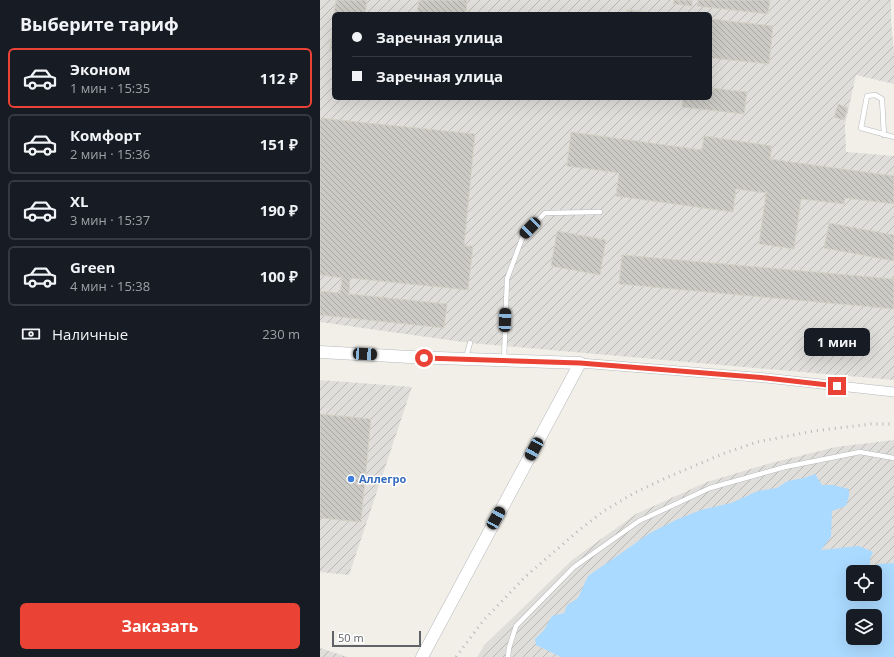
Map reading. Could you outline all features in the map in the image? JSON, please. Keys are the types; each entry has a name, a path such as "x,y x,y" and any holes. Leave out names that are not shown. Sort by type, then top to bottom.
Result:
{"street":[{"path":"320,352 580,363 766,378 894,392"},
{"path":"422,657 580,363"}],"lane":[{"path":"884,134 882,99 875,95 867,96 861,128 894,137"},
{"path":"504,360 507,279 523,236 545,213 600,212"},
{"path":"466,359 470,343"},
{"path":"508,657 509,648 516,626 574,567 639,521 710,488 785,467 860,452 894,458"}],"shaded area":[{"path":"320,0 891,0 894,84 856,75 845,125 846,152 894,156 894,380 470,343 320,322"},
{"name":"Аллегро","path":"320,380 412,387 349,575 320,572"},
{"path":"894,440 894,657 477,657 484,646 572,560 636,514 707,482 771,463 836,447"},
{"path":"320,648 348,657 320,657"}],"water":[{"path":"815,474 822,485 833,485 849,489 849,496 846,506 832,511 831,537 821,550 859,546 873,552 870,559 870,565 846,565 846,601 882,601 882,565 877,565 894,563 894,657 560,657 536,645 535,639 544,630 552,616 564,613 567,605 578,598 588,576 650,533 678,519 701,510 731,503 758,491 777,488 788,481"}],"building":[{"path":"336,0 367,0 365,12 334,12"},
{"path":"419,0 467,0 466,12 417,12"},
{"path":"674,0 692,0 692,6 673,4"},
{"path":"698,0 770,0 768,14 697,6"},
{"path":"627,10 644,12 627,12"},
{"path":"712,19 773,26 769,64 712,58"},
{"path":"332,34 332,50 330,50"},
{"path":"712,88 747,92 744,114 682,107 683,100 712,100"},
{"path":"838,104 848,108 844,120 834,117"},
{"path":"320,118 475,134 464,246 473,246 468,290 350,278 349,294 447,304 444,328 320,315 320,291 340,293 342,278 320,275"},
{"path":"571,132 702,150 704,136 772,146 770,159 894,176 894,204 845,198 844,204 801,199 794,249 759,244 766,193 736,189 733,212 616,196 619,173 567,166"},
{"path":"829,223 894,235 894,261 824,248"},
{"path":"557,231 606,240 600,275 551,266"},
{"path":"622,255 894,279 894,309 619,284"},
{"path":"320,414 371,419 361,522 320,518"}],"railway":[{"path":"456,657 483,621 525,577 578,531 604,511 634,493 725,453 757,442 814,431 871,424 894,424"}],"place":[{"name":"Аллегро","path":"351,479"}],"route":[{"path":"424,358 580,363 766,378 837,386"}]}
